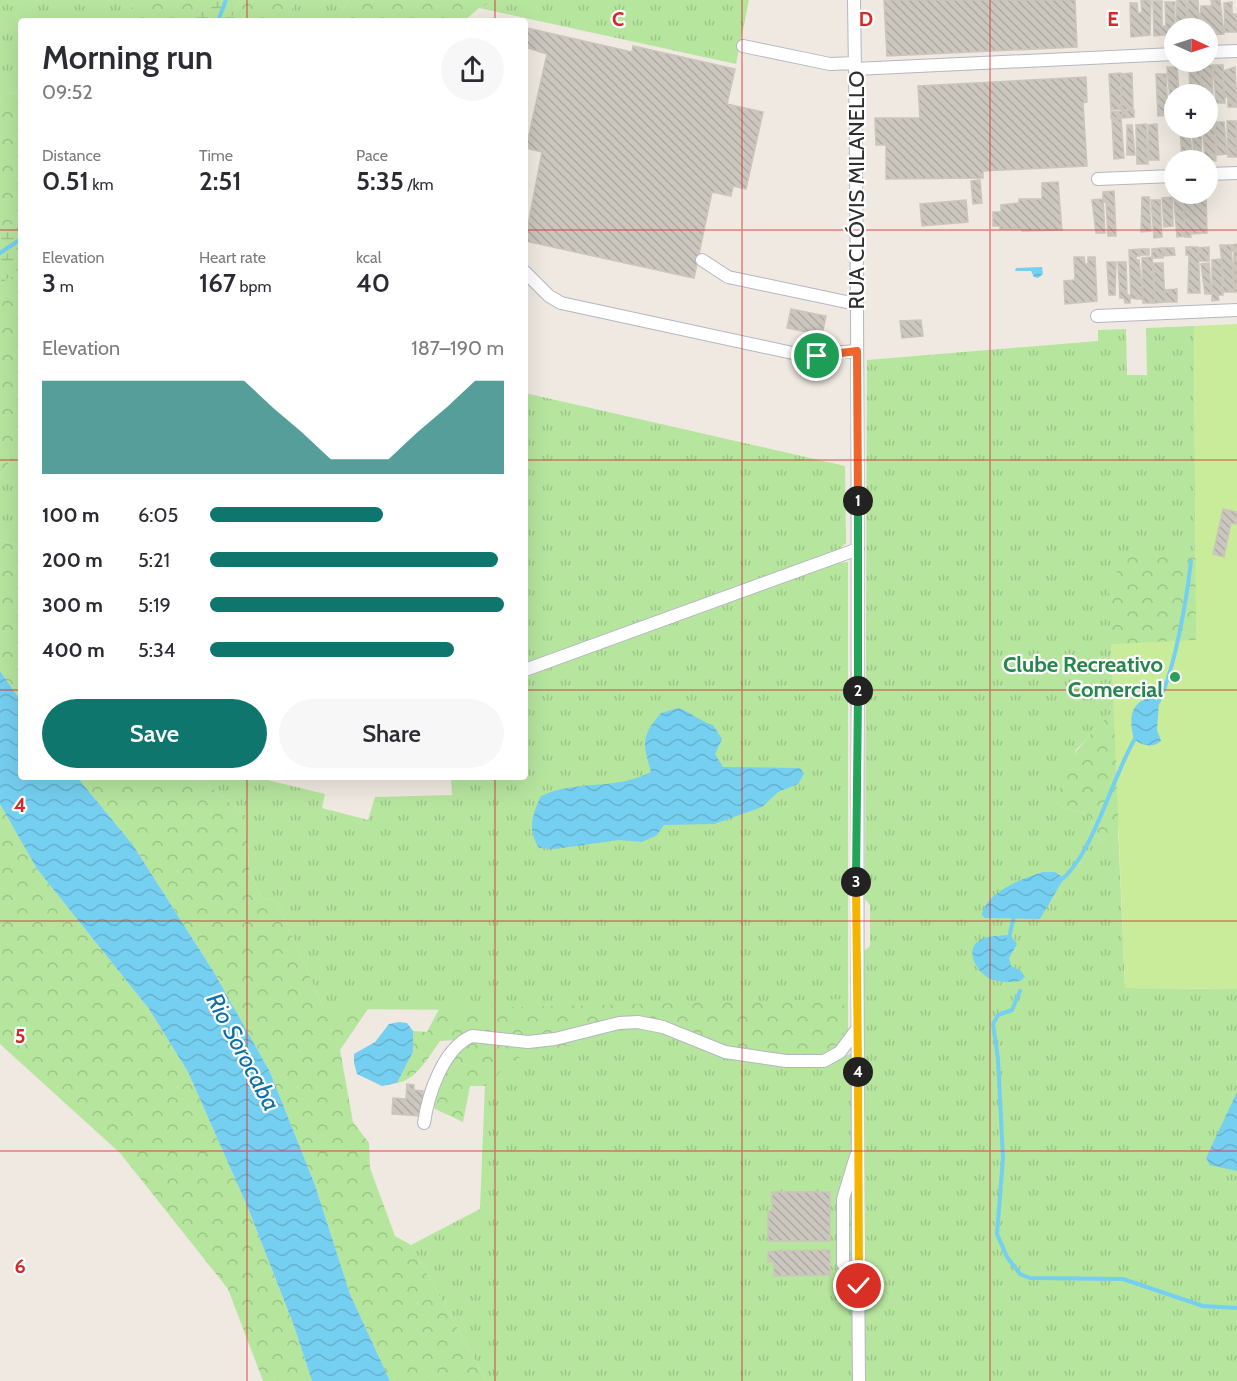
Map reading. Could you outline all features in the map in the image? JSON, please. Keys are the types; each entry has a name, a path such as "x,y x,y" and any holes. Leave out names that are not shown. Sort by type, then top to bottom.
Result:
{"street":[{"name":"RUA CLÓVIS MILANELLO","path":"854,0 860,1381"},
{"path":"744,46 830,64 855,66 1164,54"},
{"path":"1218,52 1237,51"},
{"path":"1218,174 1237,173"},
{"path":"1098,179 1164,176"},
{"path":"702,260 728,277 856,304"},
{"path":"528,275 549,296 561,303 802,355 857,351"},
{"path":"1097,316 1237,310"},
{"path":"528,669 858,549"},
{"path":"424,1123 428,1098 445,1062 466,1039 472,1036 528,1042 555,1039 619,1023 638,1022 663,1027 725,1052 786,1061 824,1061 840,1052 857,1029"},
{"path":"843,1264 843,1199 850,1171 858,1153"}],"green space":[{"path":"0,0 135,0 127,18 18,18 18,91 0,97"},
{"path":"135,0 199,0 191,18 127,18"},
{"path":"199,0 240,0 231,18 191,18"},
{"path":"240,0 297,0 287,18 231,18"},
{"path":"297,0 349,0 339,18 287,18"},
{"path":"349,0 497,0 479,8 467,18 339,18"},
{"path":"497,0 749,0 736,64 479,8"},
{"path":"18,91 18,220 0,232 0,97"},
{"path":"18,220 18,272 0,284 0,232"},
{"path":"18,272 18,447 0,477 0,284"},
{"name":"Clube Recreativo Comercial","path":"1237,324 1237,989 1125,988 1111,644 1196,640 1194,326"},
{"path":"1194,326 1196,641 1111,644 1114,710 1076,750 1061,807 1089,815 1101,843 1118,827 1125,988 1237,989 1237,1381 864,1381 863,952 870,946 870,905 865,899 867,360 1098,341 1098,330 1126,329 1127,375 1147,375 1146,328"},
{"path":"528,394 845,466 846,543 835,553 837,563 848,562 848,1030 835,1060 852,1053 853,1143 846,1169 853,1173 855,1381 487,1381 411,1245 480,1209 488,1010 324,1009 277,902 261,897 249,869 246,816 202,780 267,780 325,794 322,808 368,820 375,797 452,795 451,780 528,780"},
{"path":"18,447 18,545 0,540 0,477"},
{"path":"0,540 18,545 18,697 0,671"},
{"path":"1183,556 1196,558 1210,580 1215,607 1130,818 1101,843 1089,815 1061,807 1060,793 1067,766 1084,742 1114,710 1109,589 1124,557"},
{"path":"79,780 202,780 246,816 249,869 261,897 277,902 324,1009 368,1009 340,1050 353,1122 369,1143 370,1168 395,1236 411,1245 487,1381 390,1381 350,1294 315,1185 270,1072 215,974 133,845"},
{"path":"0,804 37,869 149,1009 188,1072 248,1208 294,1326 312,1381 263,1381 228,1289 120,1153 0,1044"},
{"path":"844,999 843,1040 828,1050 789,1058 757,1054 619,1020 609,1032 560,1048 513,1059 485,1086 470,1086 463,1122 435,1109 431,1099 447,1064 458,1055 456,1040 440,1041 411,1077 397,1083 413,1052 413,1031 427,1032 439,1009"}],"water":[{"path":"1042,267 1043,274 1038,278 1034,277 1031,271 1015,271 1016,268"},
{"name":"Rio Sorocaba","path":"0,671 18,697 18,780 79,780 133,845 215,974 270,1072 315,1185 350,1294 390,1381 312,1381 294,1326 248,1208 188,1072 149,1009 37,869 0,804"},
{"path":"1152,697 1159,701 1157,730 1161,741 1148,745 1134,740 1131,719 1139,703"},
{"path":"679,708 713,725 722,739 715,754 723,767 800,768 804,774 798,784 778,792 762,807 714,824 664,825 657,835 642,842 619,840 555,849 539,848 533,835 532,822 541,796 569,788 624,781 651,772 645,747 646,735 661,713"},
{"path":"1043,872 1055,872 1064,878 1040,919 985,918 982,915 990,899 1006,887"},
{"path":"1010,935 1017,944 1009,958 1011,966 1021,971 1025,977 1013,982 991,979 977,966 972,954 973,948 982,939"},
{"path":"407,1023 413,1031 413,1052 397,1083 382,1086 357,1074 354,1054 375,1042 389,1024"},
{"path":"1237,1092 1237,1171 1210,1165 1206,1158"}],"building":[{"path":"884,0 1075,0 1077,47 887,56"},
{"path":"1151,0 1150,35 1131,37 1130,3 1137,3 1138,13 1142,13 1141,1"},
{"path":"1177,0 1186,0 1187,18 1176,18"},
{"path":"1188,0 1198,0 1199,18 1187,18"},
{"path":"1211,0 1220,0 1224,34 1218,34 1218,18 1200,18 1201,6 1212,6"},
{"path":"1153,1 1162,1 1164,35 1154,36"},
{"path":"1165,2 1175,2 1174,18 1166,18"},
{"path":"1232,2 1232,14 1236,14 1237,32 1225,32 1224,3"},
{"path":"528,28 632,52 633,46 735,69 727,104 763,112 746,189 733,186 731,196 712,192 694,278 528,242 528,225 542,152 528,148 528,139 547,54 528,48"},
{"path":"1218,65 1223,65 1225,103 1218,103 1218,84 1214,84 1214,72 1218,72"},
{"path":"1235,67 1237,107 1228,107 1228,97 1224,97 1223,71"},
{"path":"1167,72 1177,72 1178,84 1169,84"},
{"path":"1189,72 1200,72 1201,84 1190,84"},
{"path":"1200,72 1212,72 1212,84 1201,84"},
{"path":"1121,73 1121,109 1111,110 1109,74"},
{"path":"1132,73 1133,109 1122,110 1121,74"},
{"path":"1156,74 1166,74 1164,115 1158,116"},
{"path":"1086,77 1087,102 1083,103 1087,166 983,171 983,178 886,179 886,145 876,145 875,118 920,118 918,86"},
{"path":"1134,110 1134,117 1123,118 1122,111"},
{"path":"1122,111 1123,118 1111,118 1111,112"},
{"path":"1112,119 1121,119 1124,158 1114,159"},
{"path":"1227,121 1236,121 1237,157 1228,157"},
{"path":"1218,122 1224,122 1227,154 1218,155"},
{"path":"1146,124 1148,164 1137,164 1136,125"},
{"path":"1157,124 1159,160 1149,160 1148,125"},
{"path":"1127,125 1132,125 1135,155 1127,155"},
{"path":"1181,138 1190,138 1192,150 1181,150"},
{"path":"1193,138 1202,138 1201,150 1194,150"},
{"path":"1204,138 1215,138 1215,150 1204,150"},
{"path":"980,180 982,203 973,204 971,181"},
{"path":"1058,182 1062,230 1022,231 1022,229 1000,229 1000,226 993,226 993,212 1001,212 1001,205 1019,203 1019,199 1042,199 1042,183"},
{"path":"1114,191 1116,236 1108,236 1106,202 1103,202 1103,192"},
{"path":"1142,197 1149,197 1151,231 1141,232"},
{"path":"1162,198 1164,198 1164,204 1172,204 1173,226 1164,227"},
{"path":"1103,199 1105,233 1096,233 1092,200"},
{"path":"966,200 968,222 922,226 920,204"},
{"path":"1151,200 1160,200 1162,237 1154,238"},
{"path":"1174,204 1183,204 1185,236 1177,237"},
{"path":"1183,204 1206,204 1207,233 1190,234 1191,237 1185,237"},
{"path":"1237,244 1237,292 1234,292 1234,251 1231,245"},
{"path":"1220,245 1231,245 1234,292 1222,292 1222,282 1224,282"},
{"path":"1186,247 1198,247 1200,293 1188,293 1189,255 1186,255"},
{"path":"1209,247 1209,261 1199,261 1198,248"},
{"path":"1162,248 1174,248 1175,255 1163,256"},
{"path":"1162,248 1163,258 1152,258 1152,249"},
{"path":"1140,249 1140,256 1136,256 1136,260 1139,260 1143,299 1136,299 1131,298 1129,250"},
{"path":"1140,249 1149,249 1149,255 1140,255"},
{"path":"1074,257 1084,257 1085,264 1088,264 1088,257 1095,257 1097,301 1065,304 1064,281 1075,280"},
{"path":"1152,257 1155,303 1143,303 1142,258"},
{"path":"1221,259 1223,295 1218,295 1219,300 1212,301 1212,260"},
{"path":"1107,262 1116,262 1115,295 1109,295"},
{"path":"1118,262 1126,262 1127,295 1130,295 1130,303 1125,303 1124,298 1120,298"},
{"path":"1154,263 1163,263 1165,302 1155,303"},
{"path":"1209,263 1211,294 1205,294 1201,264"},
{"path":"1177,289 1177,302 1165,302 1165,290"},
{"path":"791,309 826,316 822,335 787,328"},
{"path":"921,320 923,336 902,338 900,321"},
{"path":"1223,509 1237,512 1237,524 1231,523 1224,557 1213,554"},
{"path":"407,1084 414,1085 414,1090 423,1091 421,1116 392,1114 393,1098 406,1099"},
{"path":"772,1192 830,1192 830,1241 768,1241 768,1211 772,1211"},
{"path":"830,1250 830,1275 774,1276 774,1262 768,1262 768,1252"}],"waterway":[{"path":"219,18 226,0"},
{"path":"0,253 18,241"},
{"path":"1156,706 1163,693 1174,657 1191,561"},
{"path":"1060,881 1083,853 1136,737"},
{"path":"1009,938 1014,916"},
{"path":"1020,991 1012,1010 998,1015 993,1024 998,1059 1003,1158 997,1234 1007,1257 1020,1274 1030,1278 1123,1279 1203,1306 1237,1308"}],"place":[{"name":"Clube Recreativo Comercial","path":"1175,677"}],"route":[{"path":"817,356 857,351 858,764 855,910 859,1286"}]}
